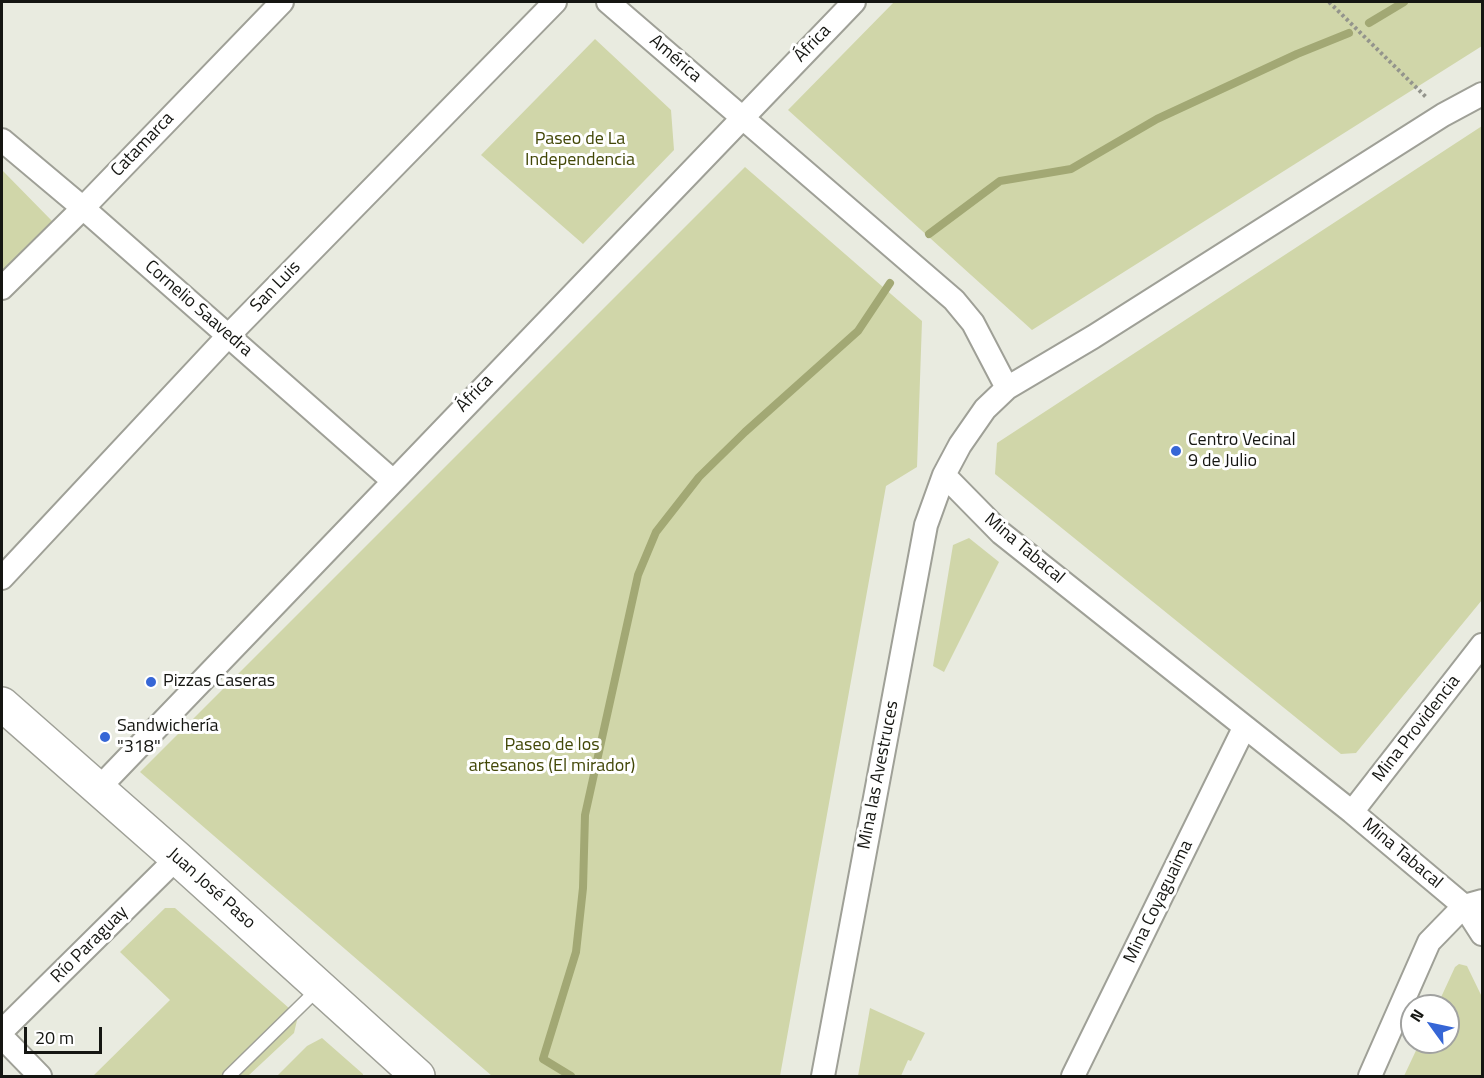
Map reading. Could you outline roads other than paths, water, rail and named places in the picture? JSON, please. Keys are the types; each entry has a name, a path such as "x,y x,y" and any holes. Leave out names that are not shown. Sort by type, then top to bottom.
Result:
{"main road":[{"name":"Juan José Paso","path":"2,704 177,858 417,1076"}],"street":[{"name":"Catamarca","path":"2,288 282,2"},
{"name":"San Luis","path":"2,578 229,335 555,2"},
{"name":"América","path":"608,2 742,117"},
{"name":"África","path":"98,789 392,480 854,2"},
{"path":"944,476 960,445 985,409 1007,388 1093,337 1443,115 1482,94"},
{"path":"742,117 954,300 973,322 1007,388"},
{"name":"Cornelio Saavedra","path":"2,140 229,335 392,480"},
{"name":"Mina Tabacal","path":"944,476 1001,533 1244,728 1473,903 1482,934"},
{"name":"Mina las Avestruces","path":"823,1077 926,525 944,476"},
{"name":"Mina Providencia","path":"1352,812 1482,645"},
{"name":"Mina Coyaguaima","path":"1073,1077 1244,728"},
{"name":"Río Paraguay","path":"2,1031 177,858"},
{"path":"1370,1077 1429,942 1473,903"},
{"path":"2,1037 40,1077"}],"lane":[{"path":"229,1077 320,987"}],"waterway":[{"path":"1369,23 1404,2"},
{"path":"929,234 1000,181 1071,169 1157,119 1297,54 1349,33"},
{"path":"571,1076 543,1059 576,952 583,888 585,815 638,575 656,532 699,477 745,432 858,331 890,283"}],"place":[{"name":"Centro Vecinal 9 de Julio","path":"1176,451"},
{"name":"Pizzas Caseras","path":"151,682"},
{"name":"Sandwichería \"318\"","path":"105,737"}],"park label":[{"name":"Paseo de La Independencia","path":"580,150"},
{"name":"Paseo de los artesanos (El mirador)","path":"552,756"}]}
